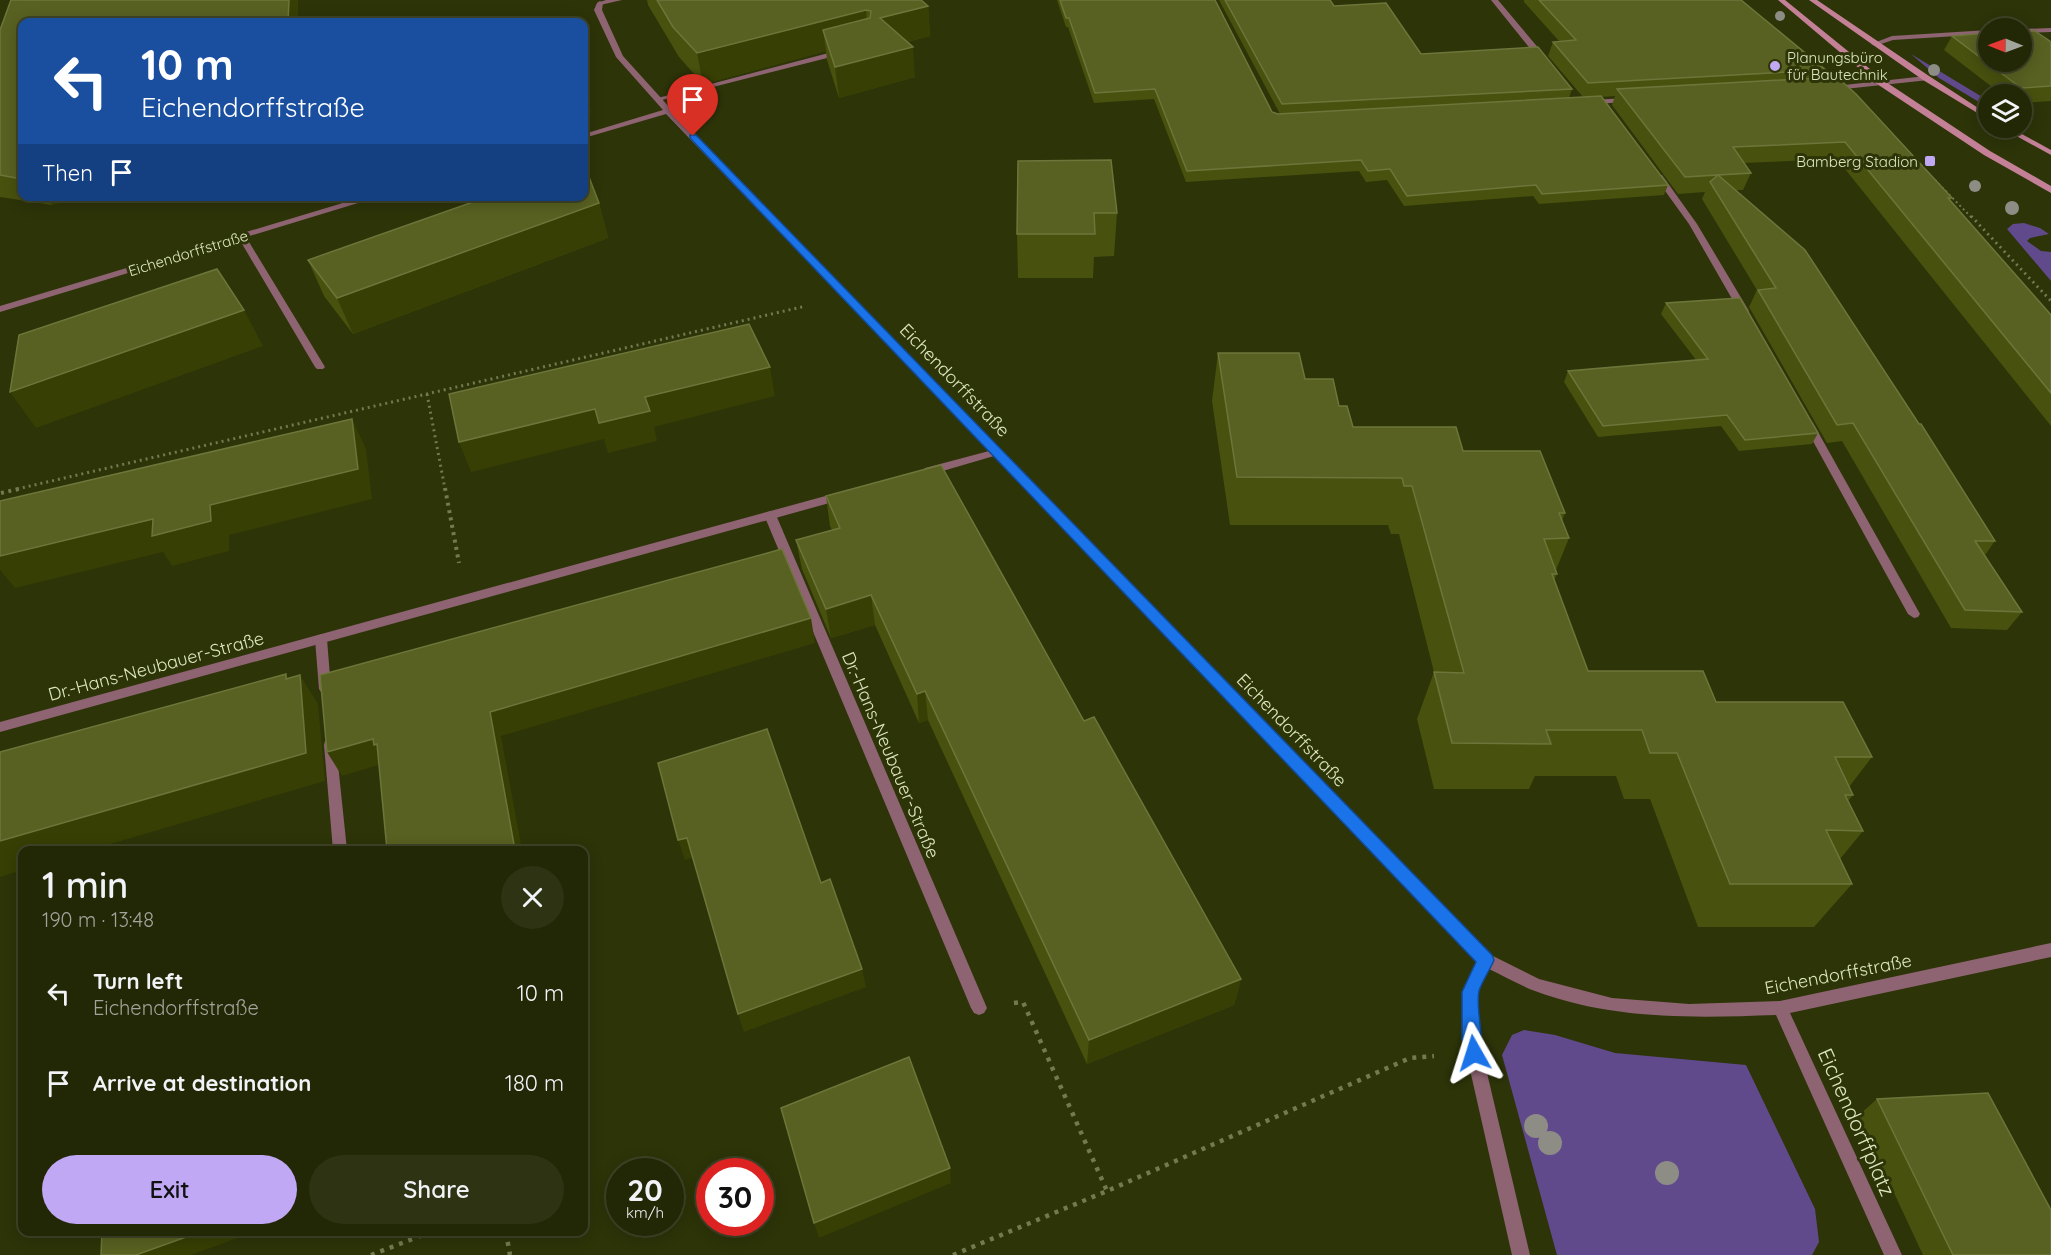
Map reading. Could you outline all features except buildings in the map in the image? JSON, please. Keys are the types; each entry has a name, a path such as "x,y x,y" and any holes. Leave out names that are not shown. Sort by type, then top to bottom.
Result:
{"main road":[{"path":"1781,0 1883,84 1987,153 2051,190"},
{"path":"1812,0 1978,111"},
{"path":"2024,138 2051,153"}],"street":[{"name":"Eichendorffstraße","path":"619,0 600,3 598,10 621,57 668,111 1486,960 1537,985 1612,1005 1689,1011 1780,1008 2051,950"},
{"path":"1494,0 1551,69"},
{"path":"2032,31 2051,30"},
{"path":"1875,44 1892,38 1978,33"},
{"path":"658,99 846,50"},
{"path":"1822,89 1926,78"},
{"path":"1580,103 1633,100"},
{"path":"1602,102 1610,111"},
{"path":"588,135 668,111"},
{"path":"1651,167 1693,224 1751,322"},
{"name":"Eichendorffstraße","path":"0,309 361,201"},
{"path":"242,237 320,367"},
{"path":"1802,412 1914,614"},
{"path":"918,474 997,453"},
{"name":"Dr.-Hans-Neubauer-Straße","path":"0,728 849,493"},
{"name":"Dr.-Hans-Neubauer-Straße","path":"770,515 979,1008"},
{"path":"321,639 326,698"},
{"path":"329,733 340,846"},
{"path":"1486,960 1470,992 1471,1039 1521,1255"},
{"name":"Eichendorffplatz","path":"1780,1008 1893,1255"}],"path":[{"path":"1934,179 2024,270 2051,301"},
{"path":"1,493 848,296"},
{"path":"427,394 466,599"},
{"path":"979,1008 1023,1002 1107,1191"},
{"path":"953,1255 1107,1191 1410,1058"},
{"path":"370,1255 412,1236"},
{"path":"507,1236 510,1255"}],"shaded area":[{"path":"1911,54 1978,94 1978,101 1939,78"},
{"path":"2024,223 2040,228 2049,234 2030,238 2027,241 2041,251 2051,252 2051,281 2007,229 2013,224"},
{"path":"1524,1030 1555,1035 1615,1053 1746,1065 1815,1209 1819,1242 1812,1255 1557,1255 1502,1055 1512,1035"}],"place":[{"name":"Planungsbüro für Bautechnik","path":"1775,66"},
{"name":"Bamberg Stadion","path":"1930,161"}],"route":[{"path":"693,136 1486,960 1470,992 1471,1039 1474,1053"}]}
